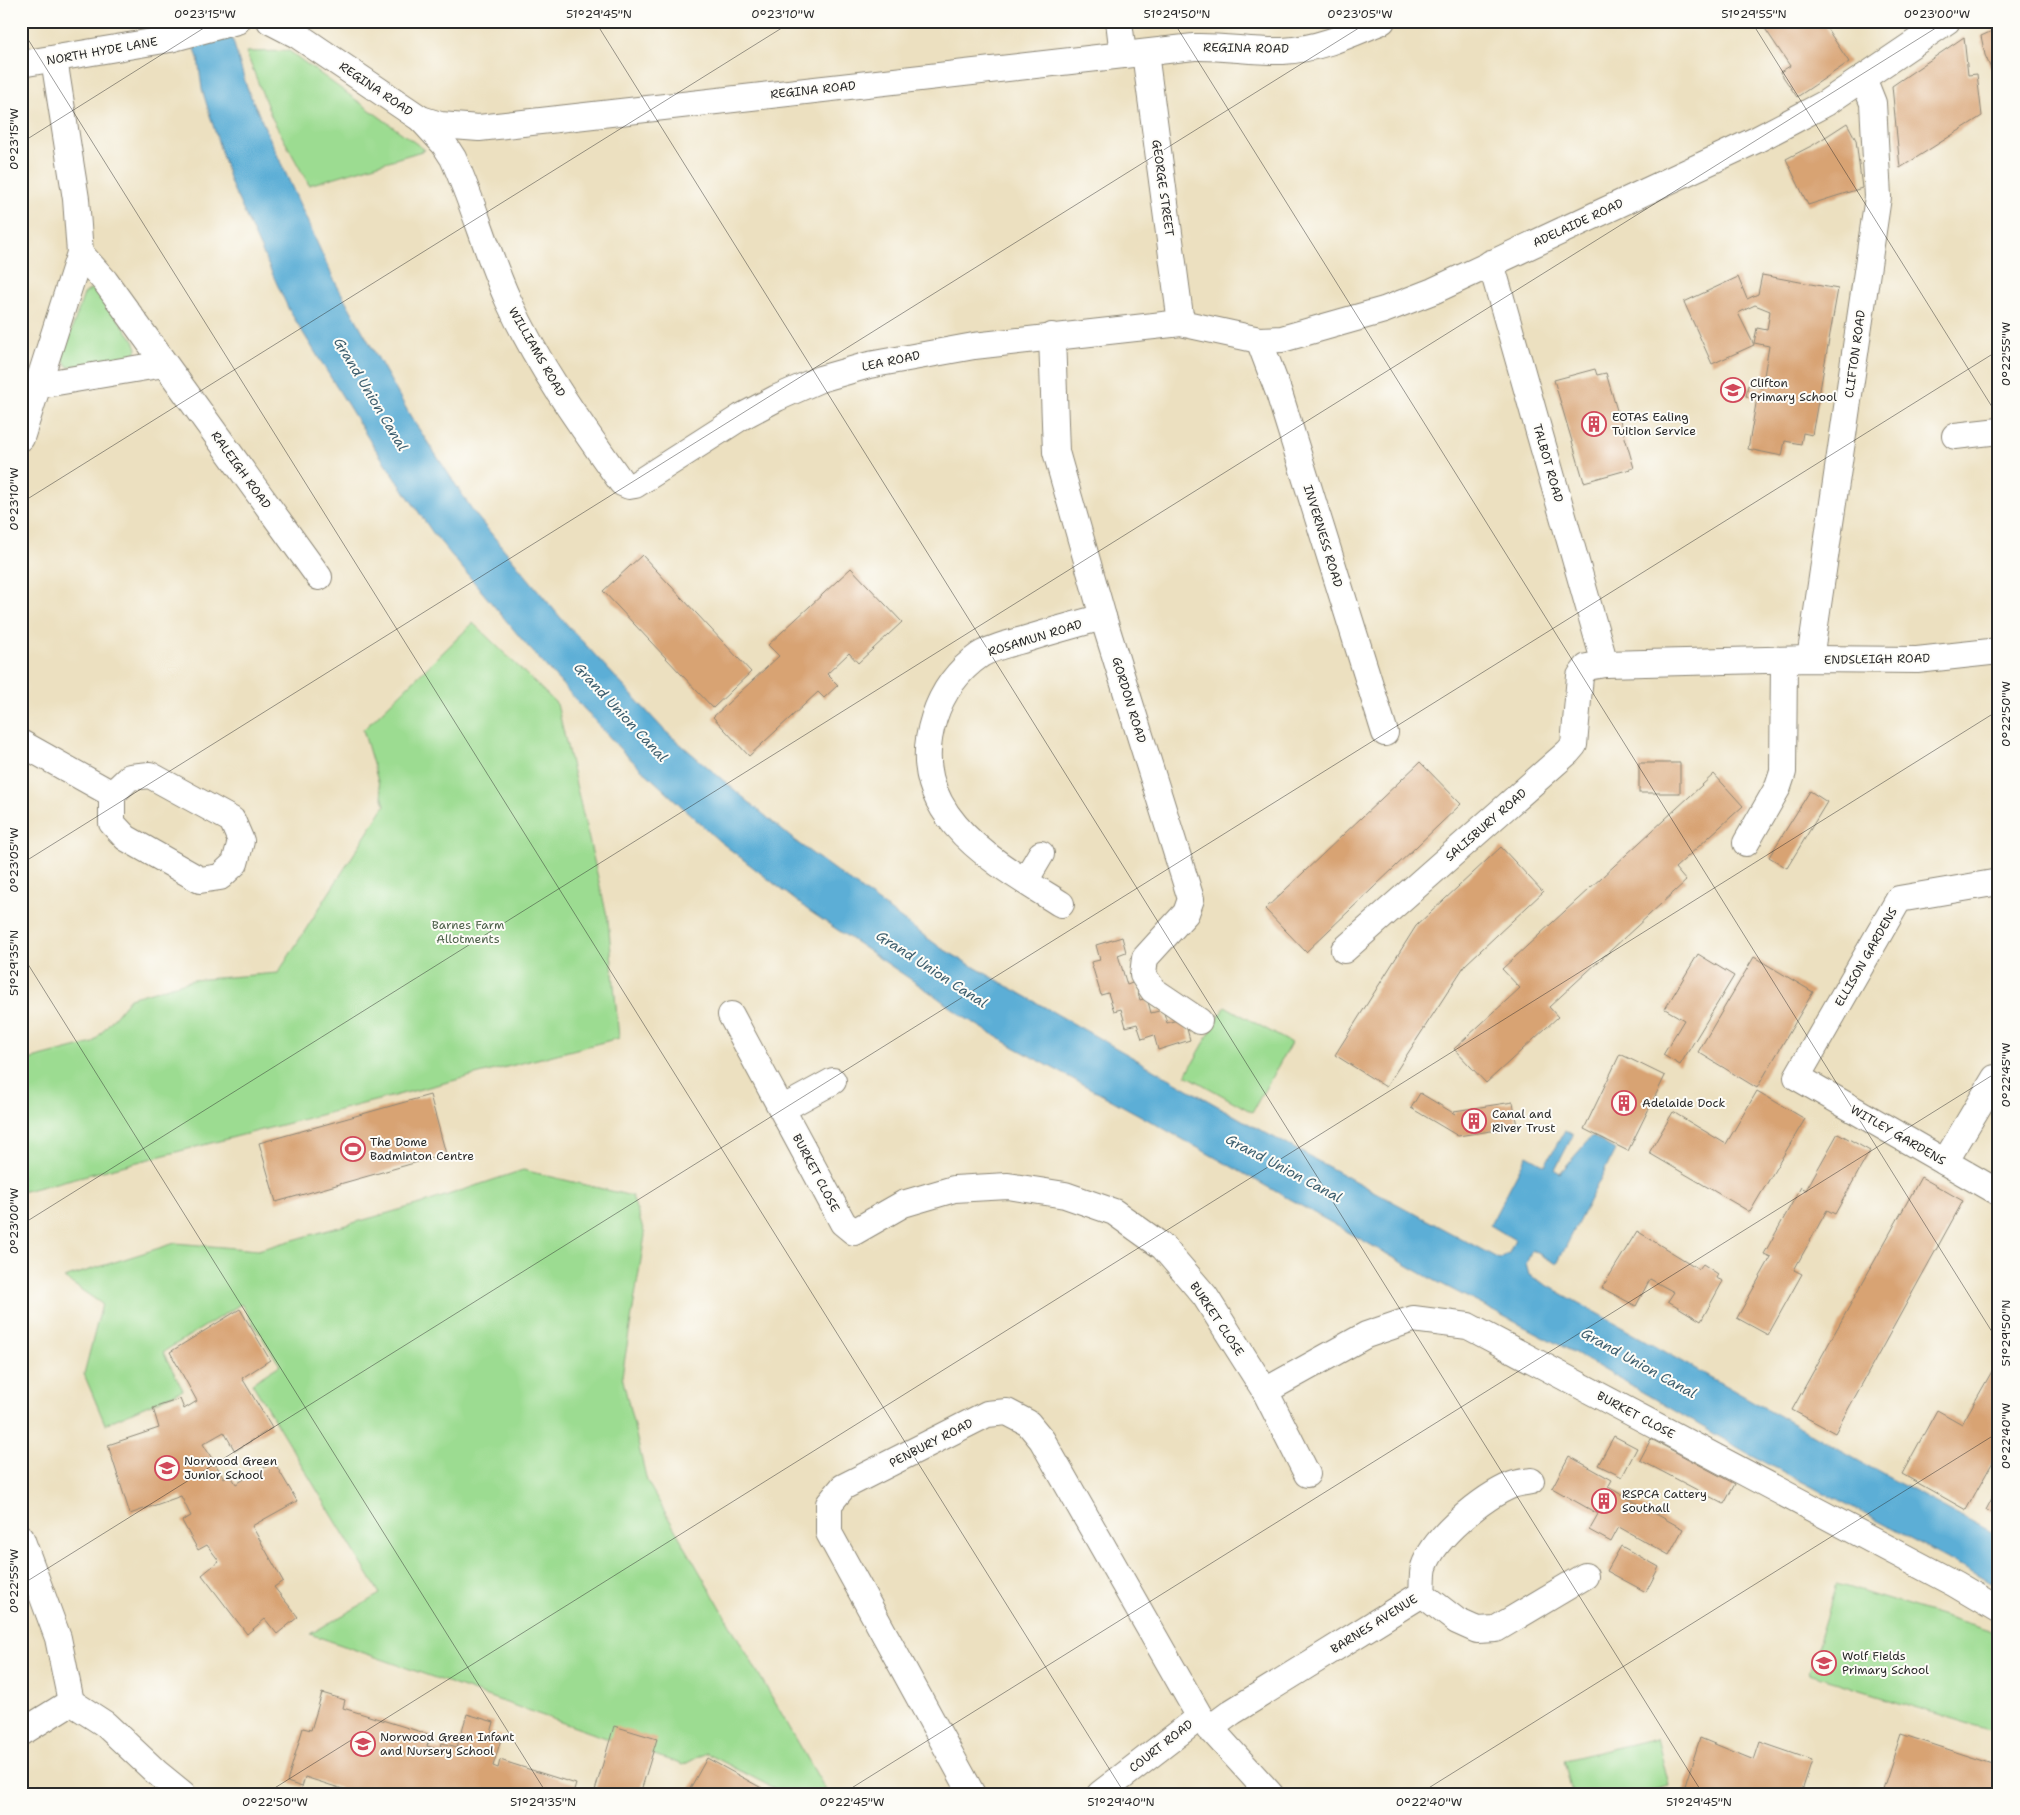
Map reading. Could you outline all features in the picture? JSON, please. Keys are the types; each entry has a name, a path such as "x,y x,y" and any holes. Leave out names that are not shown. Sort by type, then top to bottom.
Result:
{"street":[{"name":"NORTH HYDE LANE","path":"21,64 184,36 236,21"},
{"name":"REGINA ROAD","path":"270,21 297,36 421,119 459,128 499,126 1216,46 1274,50 1309,48 1331,42 1382,21"},
{"name":"GEORGE STREET","path":"1119,21 1134,54 1180,324"},
{"name":"ADELAIDE ROAD","path":"1180,324 1259,340 1282,340 1384,310 1433,291 1756,140 1826,103 1947,21"},
{"path":"21,438 80,253 76,199 54,59"},
{"name":"CLIFTON ROAD","path":"1810,659 1878,197 1873,103 1864,78"},
{"name":"WILLIAMS ROAD","path":"421,119 444,144 460,174 507,299 532,349 576,418 622,483 629,486"},
{"path":"460,174 461,160 470,141 482,132 499,126"},
{"name":"RALEIGH ROAD","path":"80,253 105,281 319,577"},
{"name":"TALBOT ROAD","path":"1491,263 1605,664"},
{"name":"LEA ROAD","path":"629,486 636,485 741,417 777,398 820,379 869,365 974,346 1052,336 1180,324"},
{"name":"GORDON ROAD","path":"1052,336 1056,452 1103,617 1191,899 1186,913 1145,958 1143,975 1153,990 1199,1021"},
{"name":"INVERNESS ROAD","path":"1259,340 1279,393 1385,733"},
{"path":"39,385 164,364"},
{"path":"1955,436 1999,431"},
{"name":"ROSAMUN ROAD","path":"1061,904 971,844 951,820 936,794 928,766 928,735 940,701 958,674 981,655 1011,643 1103,617"},
{"name":"ENDSLEIGH ROAD","path":"1580,676 1587,667 1605,664 1810,659 1917,660 1999,651"},
{"path":"1746,842 1778,787 1783,772 1772,661"},
{"name":"SALISBURY ROAD","path":"1344,950 1568,752 1574,744 1580,676"},
{"path":"21,743 112,794"},
{"path":"150,775 232,820 241,841 235,862 220,878 200,880 126,838 112,823 112,794 130,777 150,775"},
{"path":"1025,881 1041,854"},
{"name":"ELLISON GARDENS","path":"1797,1077 1899,898 1999,882"},
{"name":"BURKET CLOSE","path":"731,1015 843,1223 854,1232 903,1204 954,1189 1008,1186 1065,1195 1114,1212 1162,1247 1205,1296 1266,1392 1307,1474"},
{"name":"WITLEY GARDENS","path":"1797,1077 1999,1193"},
{"path":"1945,1162 1995,1078 1999,1078"},
{"path":"782,1109 833,1081"},
{"name":"BURKET CLOSE","path":"1266,1392 1366,1335 1413,1319 1468,1326 1956,1584 1999,1610"},
{"name":"PENBURY ROAD","path":"972,1794 829,1532 829,1504 843,1487 987,1414 1007,1412 1028,1423 1042,1440 1204,1723 1270,1794"},
{"name":"BARNES AVENUE","path":"1204,1723 1232,1712 1422,1594 1424,1568 1440,1540 1464,1516 1490,1497 1514,1484 1531,1481"},
{"path":"21,1538 58,1638 71,1702 105,1724 156,1772 183,1794"},
{"path":"1422,1594 1457,1621 1477,1630 1496,1629 1585,1576"},
{"path":"21,1733 71,1702"},
{"name":"COURT ROAD","path":"1100,1794 1204,1723"}],"green space":[{"path":"289,51 425,150 309,185 272,118 246,52"},
{"path":"91,289 98,292 134,341 137,348 136,352 128,359 68,367 62,358 84,294"},
{"name":"Barnes Farm Allotments","path":"473,623 557,704 608,920 619,1038 21,1192 21,1062 93,1043 130,998 193,980 278,973 385,805 363,730"},
{"path":"1225,1006 1291,1043 1252,1112 1186,1075"},
{"path":"523,1170 632,1196 645,1235 622,1376 647,1481 828,1794 785,1794 706,1753 683,1765 310,1634 380,1594 252,1383 280,1365 241,1304 163,1352 183,1390 105,1424 84,1374 102,1304 64,1278 175,1243 258,1250 427,1202"},
{"path":"1837,1584 1999,1634 1999,1713 1993,1731 1809,1674"},
{"path":"1657,1738 1669,1786 1638,1794 1572,1794 1564,1760"}],"water":[{"name":"Grand Union Canal","path":"186,21 227,21 247,88 334,280 411,417 475,514 560,617 665,731 795,841 941,948 1251,1125 1499,1259 1509,1253 1515,1240 1490,1225 1527,1155 1545,1165 1565,1130 1573,1135 1555,1170 1560,1173 1592,1136 1615,1150 1557,1264 1532,1250 1526,1264 1529,1275 1882,1474 1999,1537 1999,1588 1946,1557 1751,1455 1575,1353 1428,1277 1014,1047 962,1016 808,910 718,840 622,751 524,642 433,533 370,441 289,310 231,184 202,89 198,58"}],"building":[{"path":"1760,21 1822,21 1849,62 1797,97 1780,72 1790,66"},
{"path":"1999,28 1999,87 1985,55 1981,36"},
{"path":"1964,37 1968,75 1977,74 1982,116 1900,168 1892,86"},
{"path":"1847,123 1856,140 1862,188 1808,205 1786,159 1813,145"},
{"path":"1762,275 1838,289 1812,435 1803,433 1801,444 1785,441 1782,456 1748,449 1757,398 1746,396 1748,385 1762,388 1769,346 1754,343 1757,328 1767,330 1770,311 1755,305 1738,313 1754,345 1712,364 1684,302 1738,277 1747,299 1758,294"},
{"name":"EOTAS Ealing Tuition Service","path":"1595,369 1597,375 1606,373 1634,468 1584,482 1554,380"},
{"path":"642,555 751,672 713,708 603,591"},
{"path":"851,568 902,622 858,663 849,653 827,674 838,685 824,698 818,692 749,756 713,717 779,656 768,645"},
{"path":"1420,762 1461,804 1306,952 1265,909"},
{"path":"1639,763 1680,763 1680,793 1639,793"},
{"path":"1714,774 1743,806 1675,868 1686,881 1549,1007 1558,1017 1486,1083 1454,1049 1520,988 1502,969"},
{"path":"1810,791 1827,802 1787,868 1769,857"},
{"path":"1501,847 1543,892 1465,965 1386,1087 1335,1055 1416,926"},
{"path":"1122,937 1126,952 1118,955 1127,985 1135,982 1140,1000 1147,998 1151,1013 1163,1010 1167,1023 1184,1018 1190,1040 1158,1050 1154,1035 1142,1039 1137,1024 1126,1027 1121,1009 1114,1011 1108,993 1101,995 1091,962 1100,960 1096,945"},
{"path":"1698,954 1734,976 1680,1065 1663,1055 1684,1020 1665,1009"},
{"path":"1754,957 1813,992 1757,1088 1698,1052"},
{"name":"Adelaide Dock","path":"1620,1054 1665,1076 1628,1151 1584,1129"},
{"path":"1757,1091 1805,1119 1750,1212 1649,1153 1673,1112 1726,1144"},
{"name":"Canal and River Trust","path":"1420,1093 1455,1114 1454,1111 1513,1102 1517,1127 1458,1136 1411,1108"},
{"name":"The Dome Badminton Centre","path":"430,1095 446,1154 276,1202 259,1143"},
{"path":"1838,1133 1870,1151 1835,1214 1827,1210 1794,1270 1802,1274 1768,1335 1737,1318 1771,1257 1764,1254 1801,1187 1806,1190"},
{"path":"1921,1177 1963,1201 1835,1433 1792,1410"},
{"path":"1637,1231 1699,1269 1703,1264 1718,1274 1716,1278 1723,1281 1701,1321 1668,1301 1674,1292 1650,1279 1636,1306 1602,1288"},
{"name":"Norwood Green Junior School","path":"240,1309 270,1360 242,1378 272,1428 235,1451 224,1432 203,1444 224,1478 230,1474 236,1484 274,1462 297,1501 252,1526 283,1581 274,1587 298,1617 277,1634 265,1619 247,1634 202,1575 219,1561 207,1545 198,1550 182,1521 191,1516 181,1496 130,1514 108,1445 159,1428 153,1408 180,1399 184,1409 197,1401 170,1352"},
{"path":"1999,1359 1999,1451 1966,1510 1902,1474 1937,1410 1962,1424"},
{"path":"1614,1436 1637,1448 1622,1477 1598,1465"},
{"path":"1651,1439 1735,1484 1724,1504 1640,1460"},
{"name":"RSPCA Cattery Southall","path":"1569,1456 1612,1480 1608,1487 1683,1529 1669,1555 1619,1527 1611,1542 1589,1530 1598,1514 1552,1488"},
{"path":"1999,1485 1999,1517 1986,1510"},
{"path":"1621,1546 1659,1567 1646,1592 1607,1571"},
{"name":"Norwood Green Infant and Nursery School","path":"322,1693 345,1700 343,1708 431,1735 427,1746 440,1750 442,1743 457,1747 467,1714 494,1722 491,1733 502,1736 493,1766 498,1768 500,1760 576,1784 573,1794 426,1794 415,1791 414,1794 358,1794 305,1777 302,1787 287,1782 303,1728 311,1730"},
{"path":"614,1726 657,1739 640,1794 594,1794"},
{"path":"1901,1734 1999,1766 1999,1794 1899,1794 1883,1789"},
{"path":"1700,1738 1754,1760 1760,1742 1812,1760 1802,1791 1810,1794 1689,1794 1683,1792"},
{"path":"707,1758 767,1791 766,1794 687,1794"},
{"path":"36,1787 58,1793 58,1794 34,1794"}],"place":[{"name":"Clifton Primary School","path":"1733,390"},
{"name":"EOTAS Ealing Tuition Service","path":"1594,424"},
{"name":"Adelaide Dock","path":"1624,1103"},
{"name":"Canal and River Trust","path":"1474,1121"},
{"name":"The Dome Badminton Centre","path":"353,1149"},
{"name":"Norwood Green Junior School","path":"167,1468"},
{"name":"RSPCA Cattery Southall","path":"1604,1501"},
{"name":"Wolf Fields Primary School","path":"1824,1663"},
{"name":"Norwood Green Infant and Nursery School","path":"363,1744"}]}
